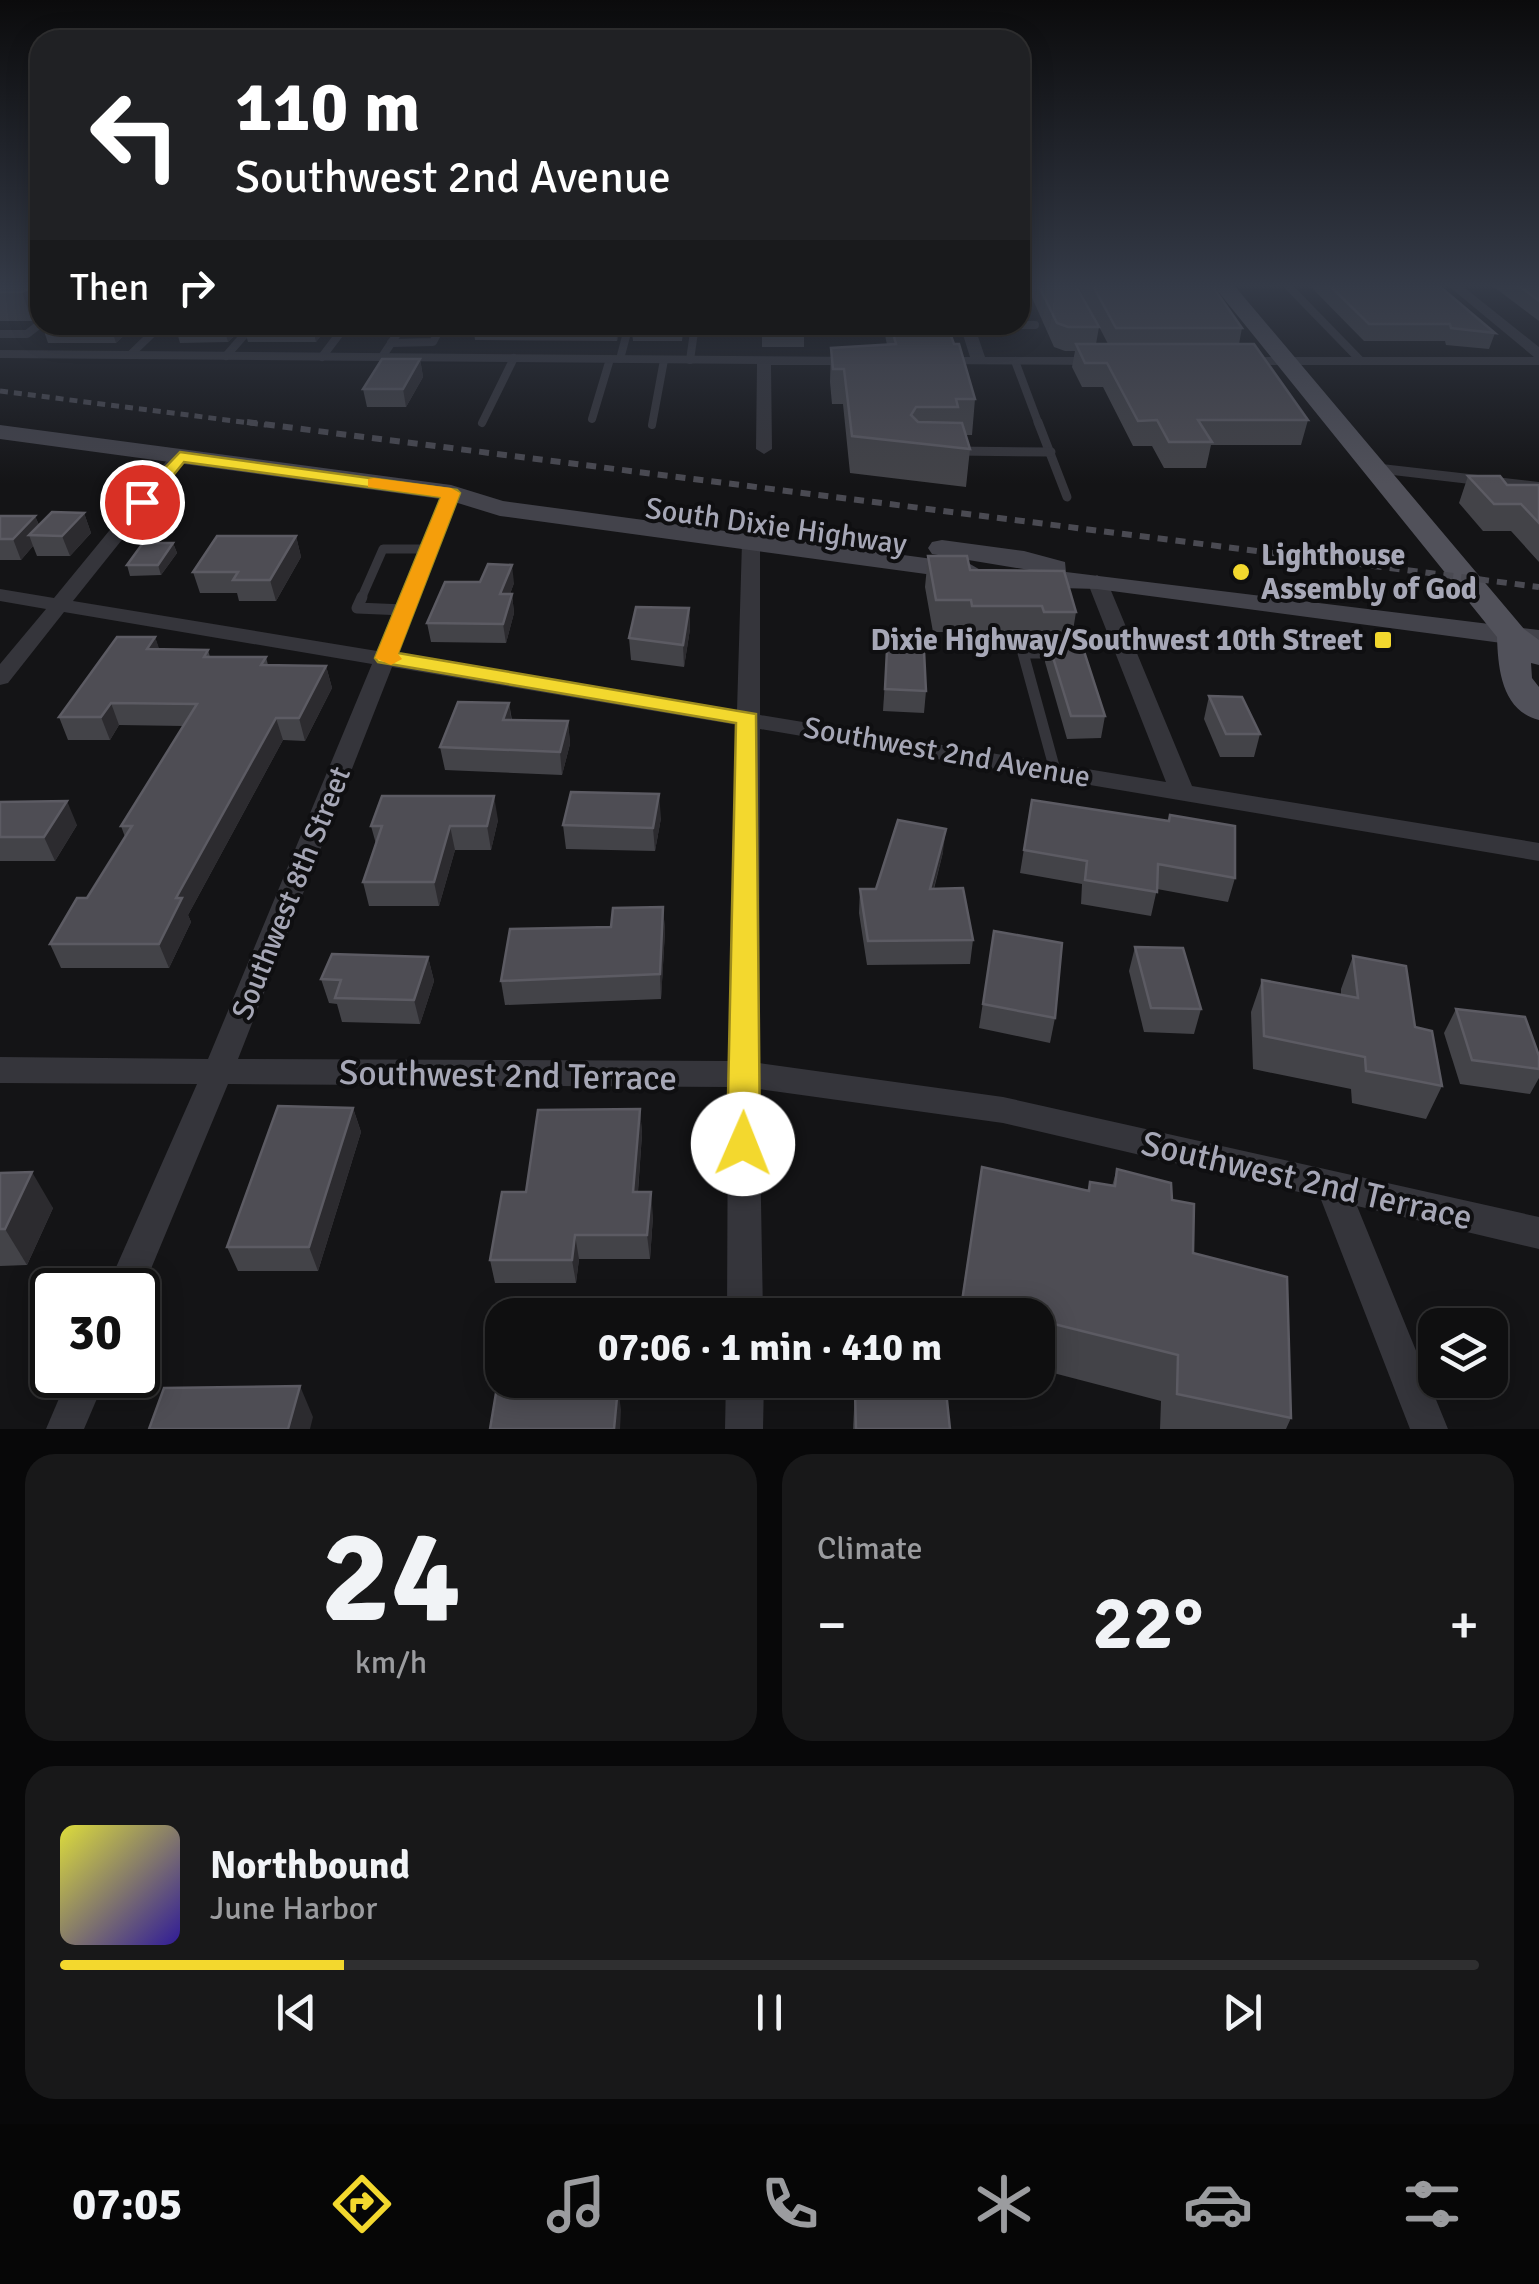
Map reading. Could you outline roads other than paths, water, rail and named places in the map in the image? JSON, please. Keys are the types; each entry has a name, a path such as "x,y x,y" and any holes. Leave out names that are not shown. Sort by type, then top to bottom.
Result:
{"main road":[{"path":"1276,351 1373,468 1530,643 1515,680 1539,710"},
{"name":"South Dixie Highway","path":"0,432 451,493 500,508 1021,579 1097,581 1530,643"},
{"name":"South Dixie Highway","path":"451,493 510,490 1004,556 1097,581"}],"street":[{"path":"976,351 979,361"},
{"path":"0,354 881,361"},
{"path":"1222,361 1539,358"},
{"path":"764,360 764,449"},
{"path":"920,361 1109,361"},
{"path":"0,678 180,457"},
{"path":"1373,468 1539,487"},
{"name":"Southwest 8th Street","path":"133,1268 218,1072 451,493"},
{"path":"745,1298 751,542"},
{"path":"1097,581 1182,792"},
{"name":"Southwest 2nd Avenue","path":"0,595 1539,852"},
{"name":"Southwest 2nd Terrace","path":"0,1070 744,1074 1003,1110 1539,1233"},
{"path":"1332,1186 1429,1429"},
{"path":"64,1429 78,1398"},
{"path":"744,1398 744,1429"}],"lane":[{"path":"130,355 134,351"},
{"path":"226,356 231,351"},
{"path":"322,357 327,351"},
{"path":"382,357 386,351"},
{"path":"592,419 618,351"},
{"path":"690,360 691,351"},
{"path":"1103,351 1109,361"},
{"path":"1351,351 1361,361"},
{"path":"482,423 514,358"},
{"path":"652,425 664,360"},
{"path":"1016,361 1068,497"},
{"path":"950,451 1050,452"},
{"path":"404,610 358,608 382,549 429,549"},
{"path":"1054,770 1023,653 1067,652"}],"railway":[{"path":"0,391 266,425"},
{"path":"247,422 1539,587"}],"place":[{"name":"Lighthouse Assembly of God","path":"1241,572"},
{"name":"Dixie Highway/Southwest 10th Street","path":"1383,640"}]}
